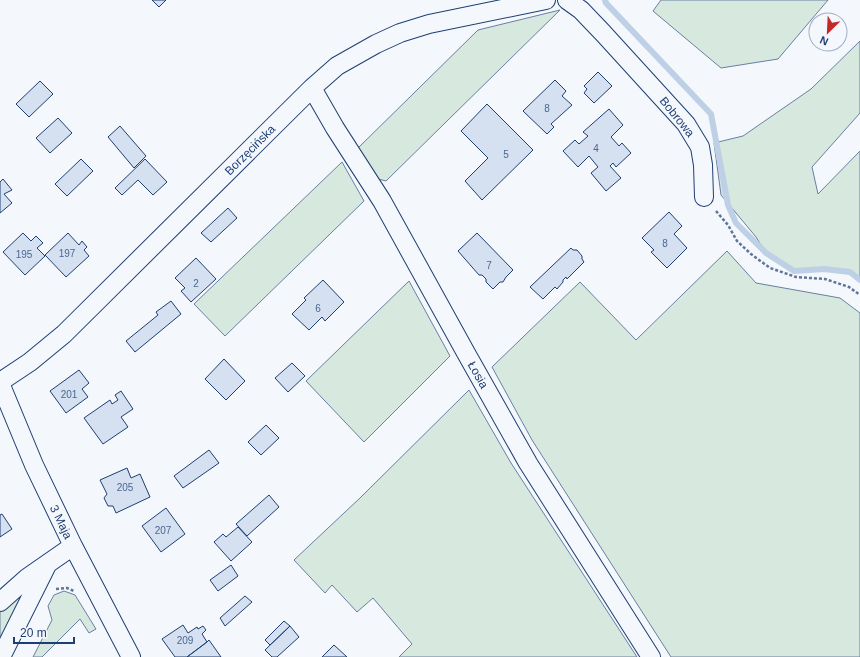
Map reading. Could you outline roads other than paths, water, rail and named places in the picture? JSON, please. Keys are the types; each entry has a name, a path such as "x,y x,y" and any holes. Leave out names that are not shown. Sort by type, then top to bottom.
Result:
{"street":[{"name":"Borzęcińska","path":"0,383 30,362 64,334 312,88 337,66 376,44 400,33 429,24 546,0"},
{"name":"Bobrowa","path":"567,0 581,10 686,124 700,147 703,165 704,197"},
{"name":"Łosia","path":"312,88 335,128 382,201 528,463 651,657"},
{"name":"3 Maja","path":"0,383 34,465 73,546 131,657"},
{"path":"0,602 27,578 73,546"},
{"path":"1,657 47,565"}],"waterway":[{"path":"605,0 606,3 711,114 728,205 736,223 766,253 794,271 824,269 850,272 860,280"}]}
